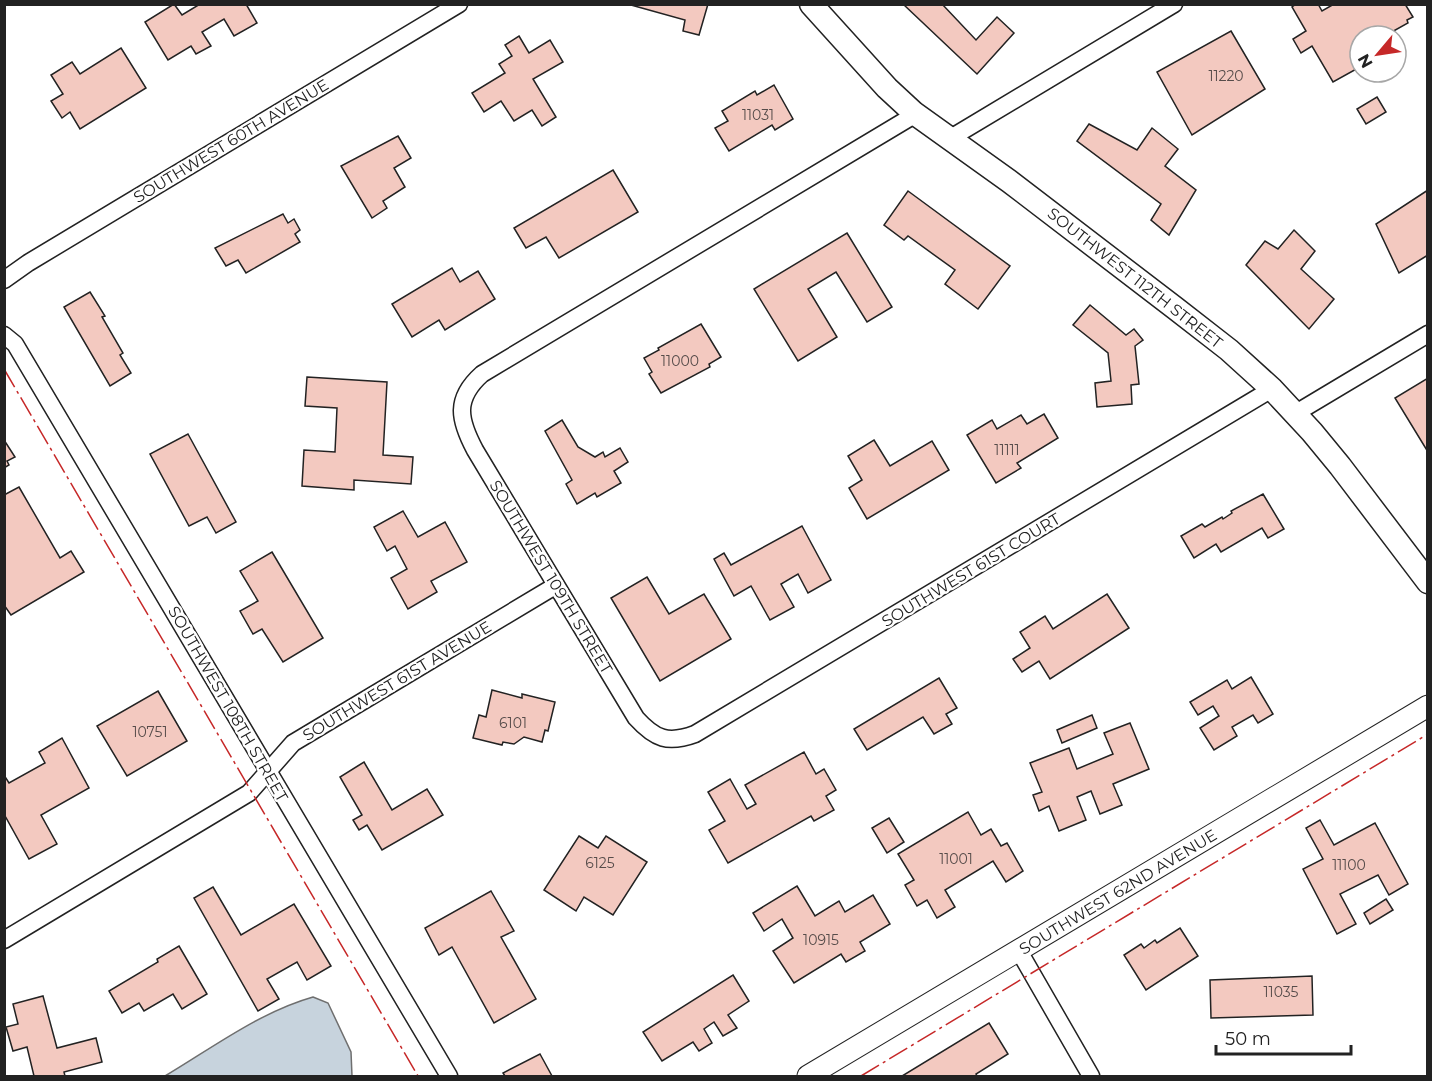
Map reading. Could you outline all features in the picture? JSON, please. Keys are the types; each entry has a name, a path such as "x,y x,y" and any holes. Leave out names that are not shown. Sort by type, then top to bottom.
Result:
{"main road":[{"name":"SOUTHWEST 112TH STREET","path":"811,4 887,88 916,114 1009,181 1175,308 1229,350 1272,389 1296,413 1340,466 1428,582"}],"street":[{"name":"SOUTHWEST 60TH AVENUE","path":"4,280 28,262 459,4"},
{"path":"949,139 1174,4"},
{"name":"SOUTHWEST 109TH STREET","path":"666,739 652,733 636,718 555,586 466,435 462,420 462,399 467,389 482,374 916,114"},
{"path":"1296,413 1428,334"},
{"name":"SOUTHWEST 108TH STREET","path":"4,335 15,344 449,1077"},
{"name":"SOUTHWEST 61ST COURT","path":"666,739 677,739 695,734 1272,389"},
{"name":"SOUTHWEST 61ST AVENUE","path":"4,940 249,793 293,743 555,586"},
{"name":"SOUTHWEST 62ND AVENUE","path":"808,1077 1428,706"},
{"path":"1019,951 1091,1077"}],"shaded area":[{"path":"313,997 328,1003 351,1052 352,1076 165,1076 255,1021"}],"building":[{"path":"174,4 182,15 200,4 246,4 257,23 234,36 224,19 202,32 211,46 196,54 191,46 168,60 145,22"},
{"path":"708,4 699,35 683,31 685,20 631,5"},
{"path":"903,4 942,4 976,40 997,17 1014,33 977,74"},
{"path":"1296,4 1318,4 1322,11 1334,4 1405,4 1413,17 1407,20 1406,24 1348,24 1348,74 1333,82 1312,46 1301,53 1293,39 1306,31 1292,7"},
{"path":"1231,31 1265,89 1192,135 1157,72"},
{"path":"519,36 529,53 550,40 563,62 533,79 556,117 542,126 532,110 514,121 501,101 484,112 472,93 505,73 499,64 512,56 505,45"},
{"path":"121,48 146,88 80,129 70,112 62,118 51,101 63,94 51,75 72,62 80,74"},
{"path":"774,85 793,119 775,130 772,125 729,151 715,128 728,121 722,111 755,91 757,95"},
{"path":"1377,97 1386,112 1366,124 1357,109"},
{"path":"1089,124 1137,150 1152,128 1178,149 1165,166 1196,190 1169,235 1151,220 1161,204 1077,141"},
{"path":"398,136 411,158 394,168 405,187 383,201 387,208 372,218 341,166"},
{"path":"613,170 638,212 559,258 546,237 526,248 514,228"},
{"path":"1428,190 1428,255 1399,273 1376,224"},
{"path":"908,191 1010,266 978,309 945,284 955,270 908,236 904,240 884,225"},
{"path":"283,214 288,223 294,219 300,230 295,234 300,242 246,273 238,260 226,266 215,248"},
{"path":"1294,230 1315,251 1301,269 1334,299 1309,329 1246,265 1265,241 1278,249"},
{"path":"847,233 892,307 867,322 836,272 808,289 837,337 798,361 754,289"},
{"path":"452,268 460,282 478,271 495,299 445,330 439,320 412,337 392,304"},
{"path":"90,292 105,316 102,317 123,353 120,355 131,373 110,386 64,307"},
{"path":"1090,305 1126,335 1134,329 1143,340 1135,346 1139,384 1131,385 1132,404 1097,407 1095,383 1111,381 1108,353 1073,325"},
{"path":"701,324 721,357 709,364 710,367 661,393 649,374 652,372 644,358"},
{"path":"307,377 387,382 383,455 413,457 411,484 354,480 354,490 302,486 304,450 335,452 337,408 305,406"},
{"path":"1428,378 1428,452 1395,398"},
{"path":"1044,414 1058,438 1017,463 1021,468 996,483 967,435 992,420 997,429 1021,415 1027,424"},
{"path":"562,420 578,447 595,457 603,452 605,457 620,448 628,462 614,471 621,483 597,497 595,493 577,504 566,484 572,480 545,431"},
{"path":"188,434 236,522 216,533 207,517 189,526 150,454"},
{"path":"4,440 15,457 7,461 9,465 4,468"},
{"path":"874,440 890,466 932,441 949,470 867,519 849,488 862,480 848,456"},
{"path":"19,487 60,558 71,551 84,572 11,615 4,605 4,495"},
{"path":"1263,494 1284,529 1268,538 1262,528 1221,552 1216,544 1194,558 1181,536 1202,524 1205,527 1222,517 1223,519 1232,513 1231,511"},
{"path":"403,511 418,537 445,522 467,562 431,581 437,592 408,609 391,578 407,569 395,546 387,551 374,527"},
{"path":"802,526 831,580 808,593 798,574 781,584 794,607 770,620 751,586 734,596 714,559 724,553 731,565"},
{"path":"272,552 323,638 283,662 262,629 253,634 240,611 258,601 240,571"},
{"path":"647,577 669,614 704,594 731,639 660,681 611,598"},
{"path":"1107,594 1129,628 1050,679 1039,661 1022,672 1013,659 1030,648 1020,632 1045,616 1053,629"},
{"path":"1251,677 1273,714 1258,723 1253,715 1232,727 1237,736 1214,750 1200,728 1219,716 1213,706 1198,715 1190,702 1227,680 1232,689"},
{"path":"939,678 957,708 946,714 952,724 934,734 923,717 867,750 854,729"},
{"path":"492,690 522,698 522,694 555,702 548,731 545,730 542,742 524,737 514,744 503,742 502,745 473,738 479,715 486,717"},
{"path":"158,691 187,741 127,776 97,726"},
{"path":"1092,715 1097,728 1062,743 1057,730"},
{"path":"1130,723 1149,769 1113,784 1122,805 1100,814 1091,791 1077,797 1086,820 1059,831 1049,806 1039,811 1033,795 1042,792 1030,763 1069,748 1077,769 1113,754 1104,733"},
{"path":"62,738 89,788 41,815 57,844 29,859 4,814 4,775 9,783 45,763 39,752"},
{"path":"804,752 816,774 824,769 836,790 826,796 834,810 814,821 811,816 728,863 709,830 725,821 708,792 730,779 747,809 756,804 745,785"},
{"path":"364,762 392,810 427,789 443,815 382,850 367,825 359,830 353,820 362,815 340,777"},
{"path":"968,812 981,835 991,829 1001,846 1007,843 1023,871 1006,882 993,861 945,890 955,907 937,918 927,900 917,906 905,885 914,880 898,854"},
{"path":"889,818 904,842 887,853 872,828"},
{"path":"1320,820 1334,845 1375,823 1408,884 1389,895 1378,875 1340,894 1356,924 1337,934 1303,869 1323,859 1306,828"},
{"path":"579,836 598,848 606,836 647,862 613,915 584,897 576,911 544,890"},
{"path":"797,886 815,916 839,901 845,912 873,895 890,924 860,942 865,951 846,962 841,954 794,983 773,951 793,938 782,919 764,931 753,913"},
{"path":"213,887 241,935 294,904 331,966 307,980 297,962 267,979 279,999 258,1011 194,898"},
{"path":"491,891 514,931 501,937 536,999 494,1023 452,947 439,955 425,928"},
{"path":"1386,899 1393,910 1370,924 1364,913"},
{"path":"1180,928 1198,956 1146,990 1124,955 1141,944 1144,948 1155,940 1157,943"},
{"path":"179,946 207,994 182,1009 173,994 144,1011 139,1003 122,1013 109,991 158,962 157,959"},
{"path":"733,975 749,1001 728,1015 737,1028 723,1036 714,1022 704,1029 712,1043 699,1051 693,1042 662,1061 643,1032"},
{"path":"1312,976 1313,1015 1211,1018 1210,980"},
{"path":"43,996 57,1048 96,1038 102,1062 64,1072 65,1076 34,1076 27,1047 13,1051 6,1027 18,1024 13,1004"},
{"path":"989,1023 1008,1054 976,1074 977,1076 902,1076"},
{"path":"540,1054 552,1076 505,1076 503,1073"}],"power":[{"path":"4,369 418,1076"},
{"path":"861,1076 1428,734"}]}
